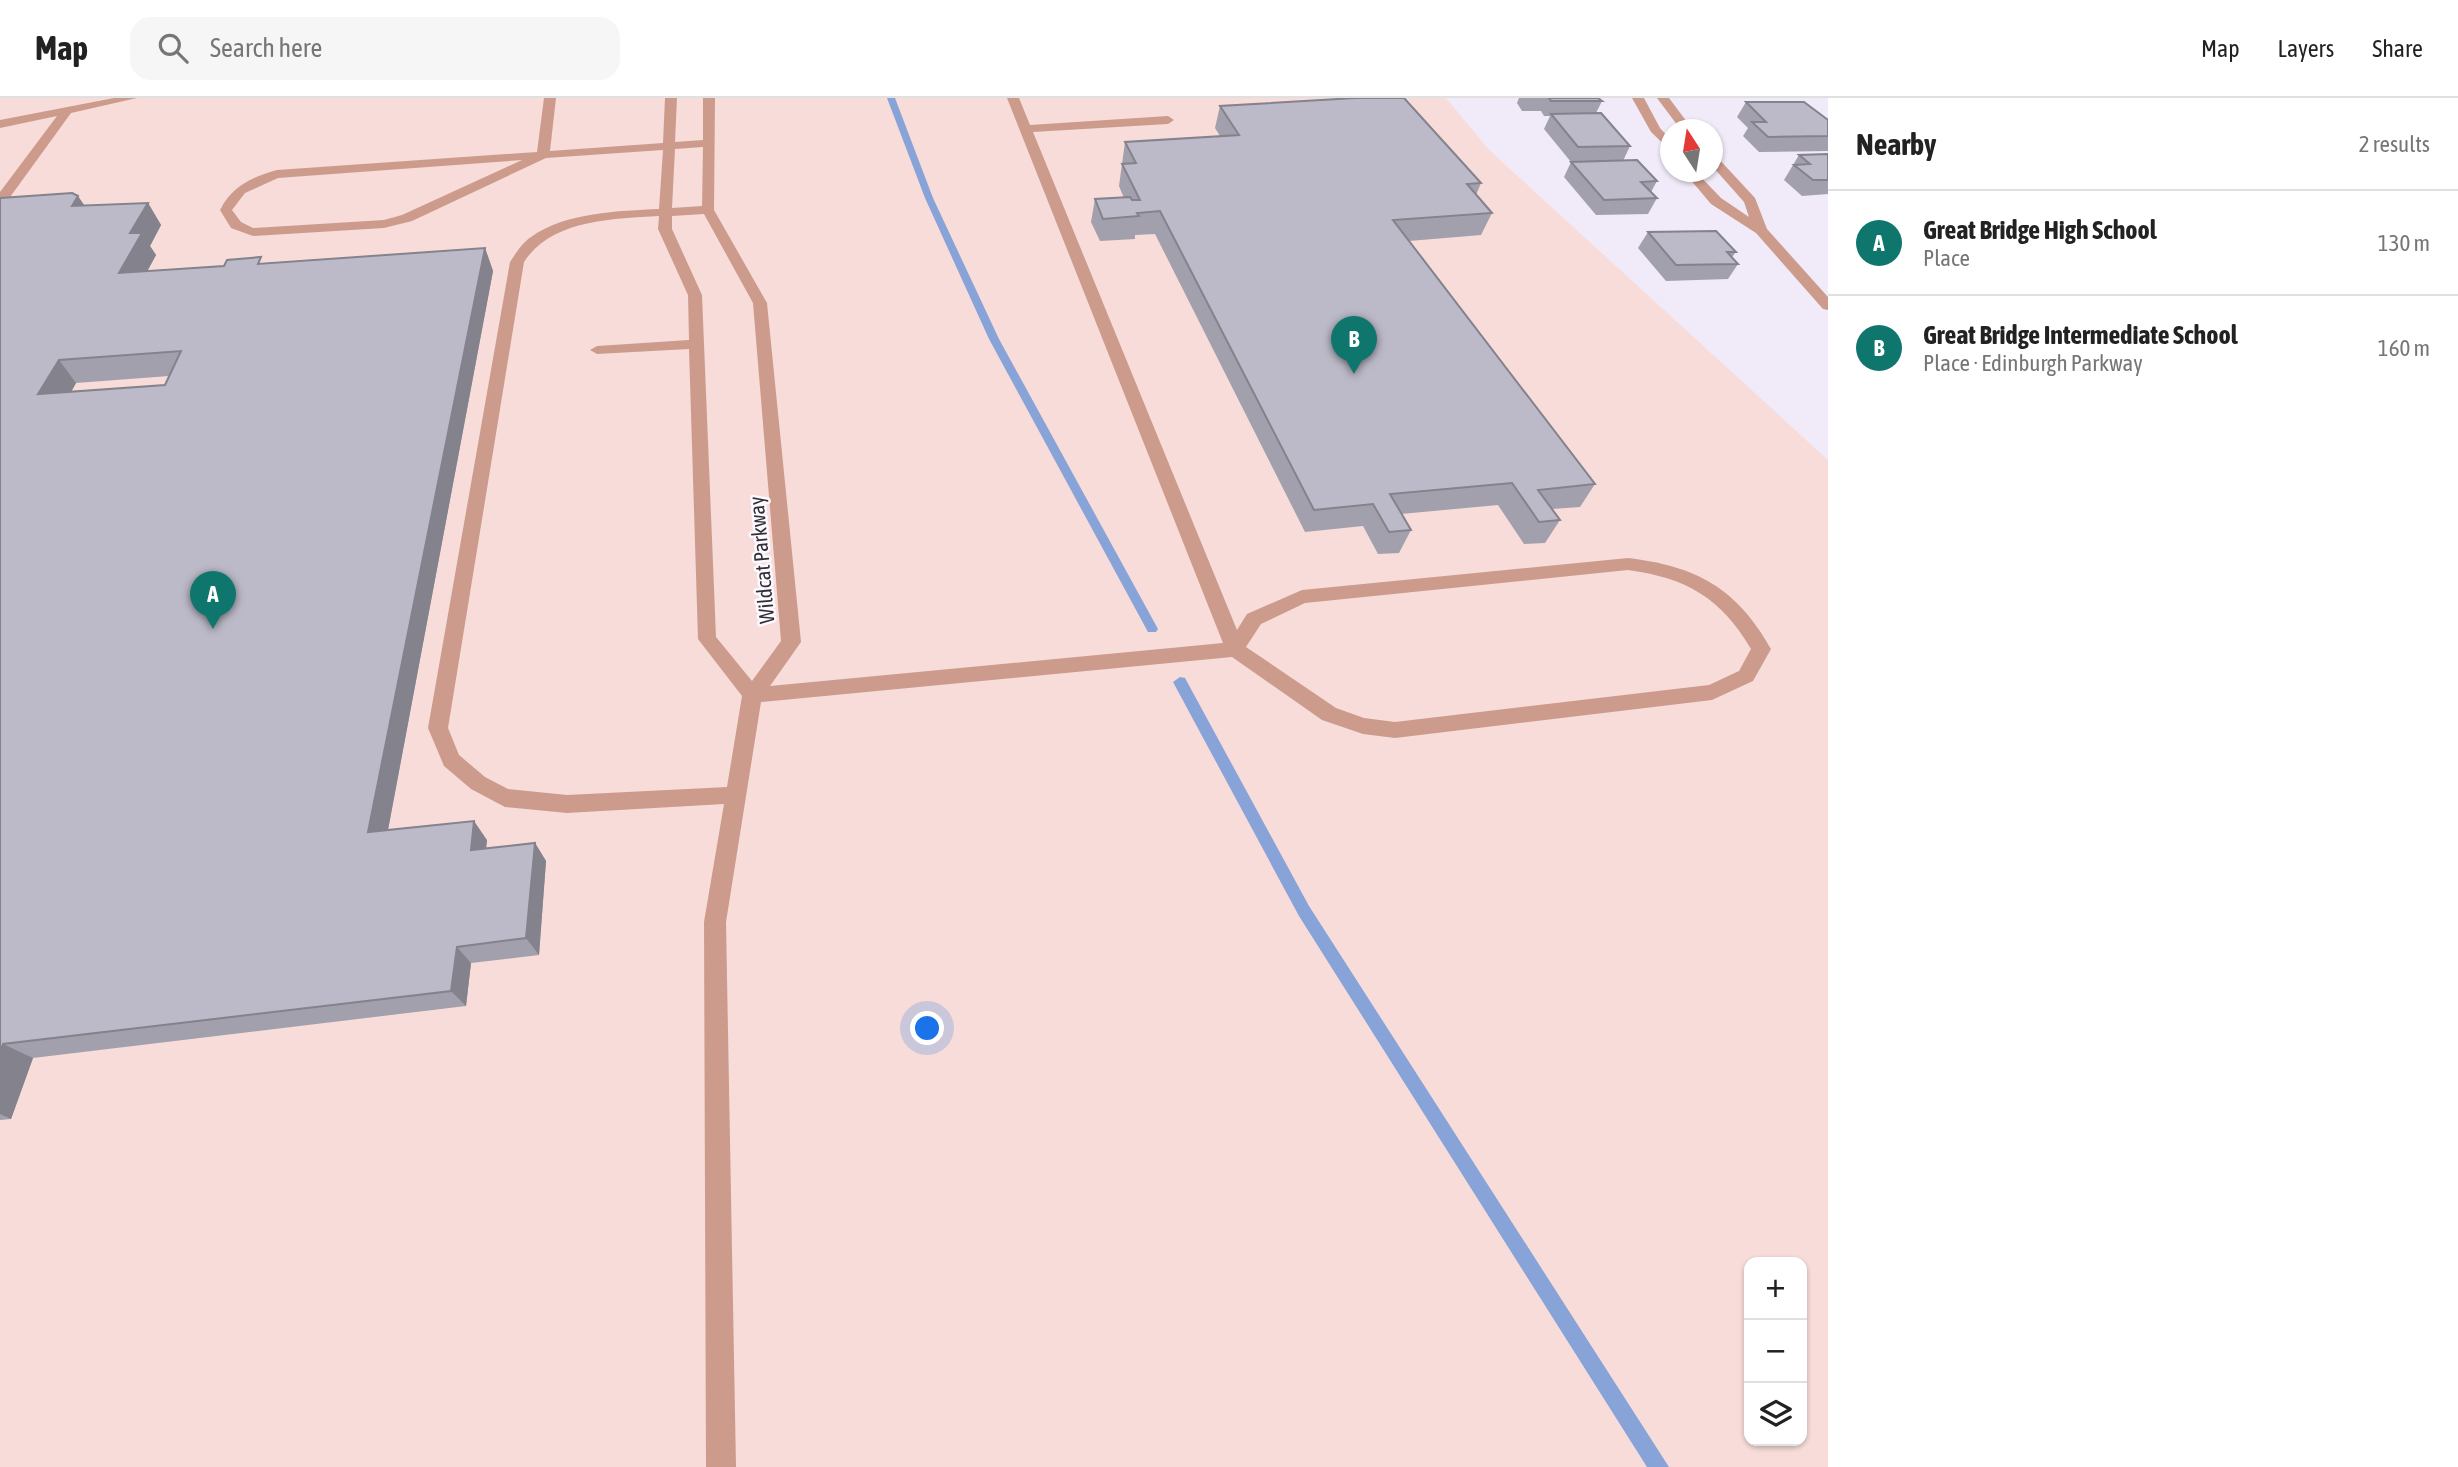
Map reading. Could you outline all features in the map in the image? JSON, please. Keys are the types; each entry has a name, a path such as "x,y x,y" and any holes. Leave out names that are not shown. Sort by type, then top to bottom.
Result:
{"street":[{"path":"0,124 131,98"},
{"path":"542,155 550,98"},
{"path":"671,98 665,229 695,295 708,639 752,695 715,922 721,1467"},
{"path":"709,98 708,210 616,216 560,228 539,237 517,262 438,728 451,760 478,782 505,798 567,804 735,795"},
{"path":"1013,98 1235,649 1329,714 1363,726 1395,730 1712,692 1746,676 1761,649 1746,621 1711,591 1687,576 1656,566 1628,564 1302,597 1254,619 1235,649"},
{"path":"1638,98 1660,135"},
{"path":"1663,98 1679,119"},
{"path":"0,201 68,110"},
{"path":"1025,129 1168,120"},
{"path":"542,155 407,218 384,225 253,232 231,222 226,210 230,198 241,188 277,174 709,143"},
{"path":"1723,171 1750,201 1760,230"},
{"path":"1699,182 1716,201 1760,230 1828,306"},
{"name":"Wildcat Parkway","path":"708,210 760,303 791,642 752,695"},
{"path":"597,350 696,344"},
{"path":"752,695 1235,649"}],"shaded area":[{"path":"0,98 1446,98 1489,150 1828,460 1828,1467 0,1467"}],"building":[{"path":"1355,98 1404,98 1481,183 1467,184 1492,213 1393,220 1595,484 1538,490 1560,520 1539,522 1512,483 1390,494 1411,530 1389,532 1373,504 1314,510 1160,211 1103,219 1095,199 1130,197 1132,200 1140,200 1122,164 1136,163 1125,142 1239,135 1220,106"},
{"path":"1549,98 1598,98 1602,101 1551,101"},
{"path":"1746,102 1804,102 1828,120 1828,136 1768,137 1752,122 1766,122"},
{"path":"1601,113 1630,146 1578,147 1551,114"},
{"path":"1828,154 1828,180 1813,180 1794,165 1810,164 1799,155"},
{"path":"1637,160 1657,181 1641,182 1657,198 1604,200 1571,162"},
{"path":"72,193 78,196 72,206 148,203 130,233 142,233 119,273 224,266 227,260 261,257 258,264 485,248 368,832 474,821 471,850 535,843 526,938 457,947 451,991 3,1044 0,1052 0,198","holes":["181,351 165,385 38,394 59,360"]},
{"path":"1716,231 1736,252 1727,252 1738,264 1676,265 1648,232"}],"waterway":[{"path":"891,98 929,198 994,339 1152,629"},
{"path":"1180,682 1304,911 1659,1467"}],"place":[{"name":"Great Bridge Intermediate School","path":"1354,374"},
{"name":"Great Bridge High School","path":"213,629"}]}
